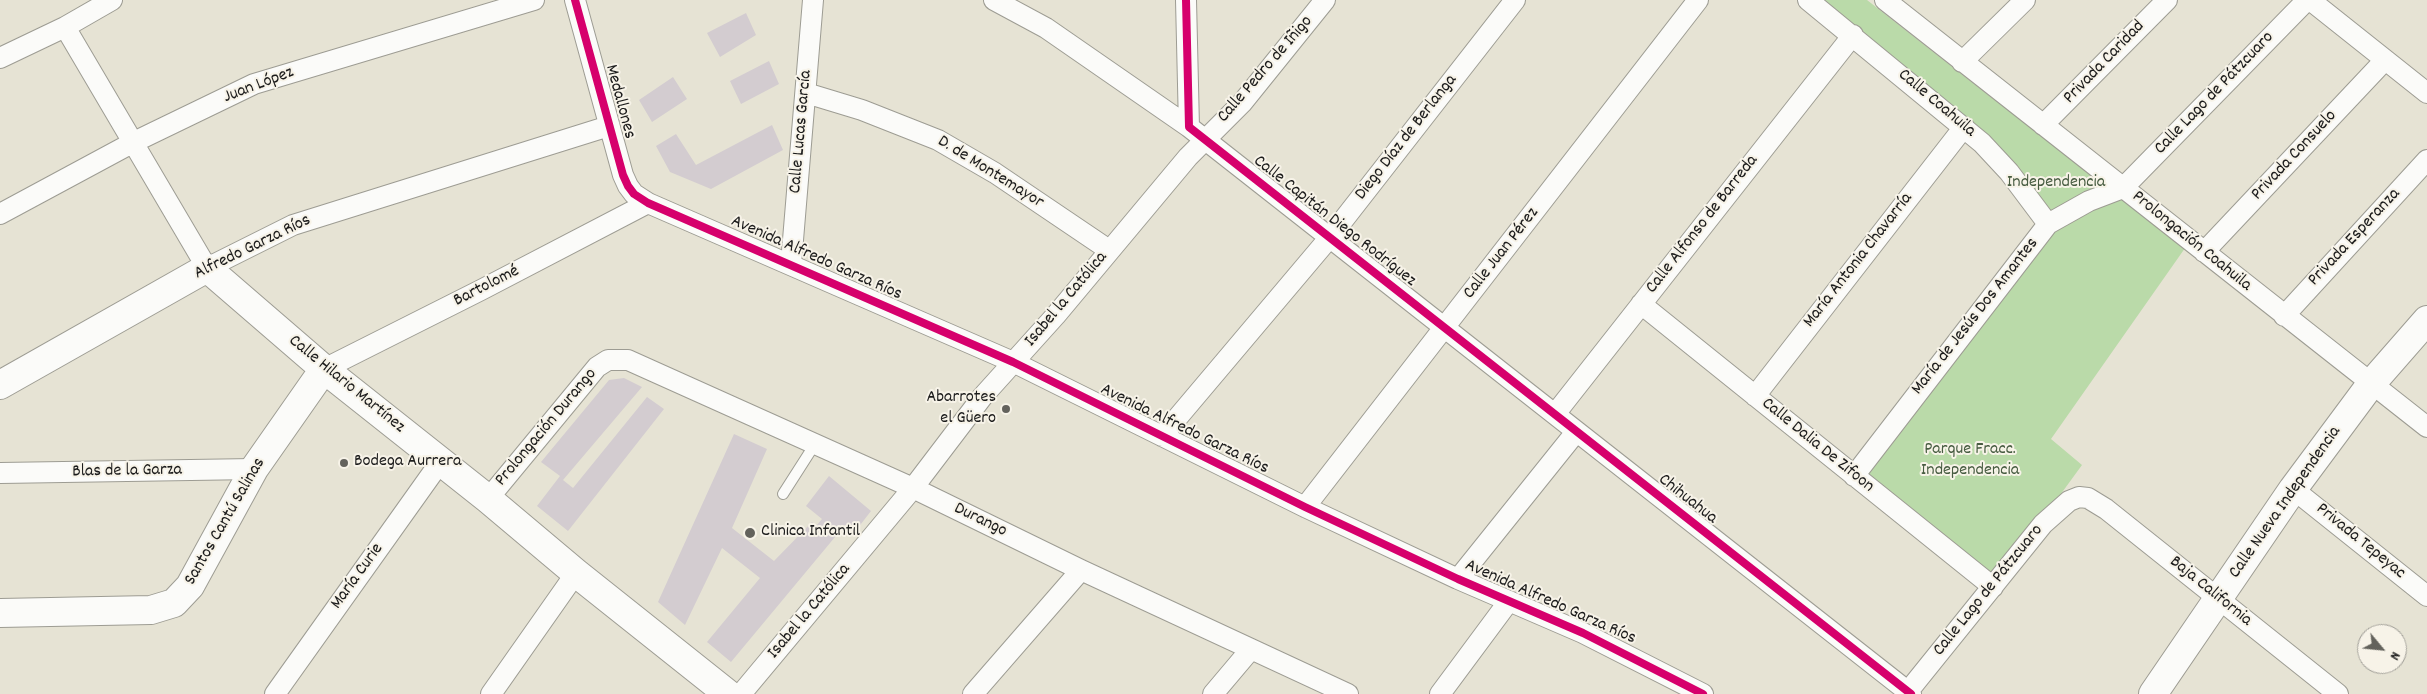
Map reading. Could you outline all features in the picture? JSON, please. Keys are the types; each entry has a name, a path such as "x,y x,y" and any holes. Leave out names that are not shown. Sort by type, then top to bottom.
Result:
{"street":[{"path":"0,58 66,27 112,0"},
{"name":"Juan López","path":"0,214 132,143 254,84 534,0"},
{"name":"Medallones","path":"576,0 609,126 628,186 648,203"},
{"name":"Calle Lucas García","path":"791,264 813,0"},
{"path":"994,0 1069,43 1189,127"},
{"path":"1186,0 1189,127"},
{"name":"Calle Pedro de Iñigo","path":"1205,139 1242,103 1325,0"},
{"name":"Diego Díaz de Berlanga","path":"1162,436 1330,236 1515,0"},
{"name":"Calle Juan Pérez","path":"1305,507 1698,0"},
{"name":"Calle Coahuila","path":"1808,0 1964,127 2009,172 2048,224"},
{"name":"Prolongación Coahuila","path":"1885,0 2427,427"},
{"path":"1962,62 2025,0"},
{"name":"Privada Caridad","path":"2043,125 2166,0"},
{"path":"2309,0 2427,93"},
{"name":"Calle Lago de Pátzcuaro","path":"2123,188 2309,0"},
{"name":"Calle Hilario Martínez","path":"66,27 132,143 207,268 324,369 488,498 714,690"},
{"name":"Calle Alfonso de Barreda","path":"1555,414 1853,35"},
{"name":"Privada Consuelo","path":"2204,252 2385,60"},
{"name":"D. de Montemayor","path":"806,93 905,125 952,147 995,172 1109,250"},
{"name":"Alfredo Garza Ríos","path":"0,385 207,268 293,224 609,126"},
{"name":"Calle Capitán Diego Rodríguez","path":"1189,127 1445,328"},
{"name":"María Antonia Chavarría","path":"1755,396 1964,127"},
{"name":"Isabel la Católica","path":"741,694 913,488 983,396 1205,139"},
{"name":"Privada Esperanza","path":"2284,316 2427,160"},
{"name":"María de Jesús Dos Amantes","path":"1854,476 2048,224 2090,201 2123,188"},
{"name":"Avenida Alfredo Garza Ríos","path":"648,203 1013,362 1305,507 1458,579 1624,652 1703,694"},
{"name":"Bartolomé","path":"324,369 648,203"},
{"name":"Calle Dalia De Zifoon","path":"1641,304 1993,587"},
{"name":"Calle Nueva Independencia","path":"2153,694 2293,488 2372,384 2427,320"},
{"name":"Chihuahua","path":"1445,328 1908,693"},
{"name":"Durango","path":"608,360 628,360 640,364 913,488 1081,570 1348,694"},
{"name":"Prolongación Durango","path":"488,498 597,367 608,360"},
{"name":"Santos Cantú Salinas","path":"0,612 152,610 174,603 190,586 254,469 324,369"},
{"path":"1458,579 1576,432"},
{"name":"María Curie","path":"275,694 441,461"},
{"name":"Blas de la Garza","path":"0,473 254,469"},
{"name":"Privada Tepeyac","path":"2293,488 2427,596"},
{"name":"Calle Lago de Pátzcuaro","path":"1908,693 2042,524 2069,501 2079,497"},
{"name":"Baja California","path":"2079,497 2088,498 2106,508 2338,694"},
{"path":"973,694 1081,570"},
{"path":"491,694 576,573"},
{"path":"1440,694 1509,601"},
{"path":"1213,694 1251,649"}],"lane":[{"path":"783,494 815,444"}],"green space":[{"name":"Parque Fracc. Independencia","path":"1806,0 1867,0 1992,98 2116,190 2190,241 2051,439 2082,465 1993,587 1854,476 2048,224 2009,172"}],"building":[{"path":"746,13 756,35 720,57 707,33"},
{"path":"769,61 779,84 741,104 730,81"},
{"path":"673,77 687,99 652,122 639,100"},
{"path":"772,125 783,150 711,189 670,172 656,146 676,134 696,165"},
{"path":"624,378 642,387 563,480 573,488 647,397 664,409 568,531 537,506 560,476 541,462 609,380"},
{"path":"734,434 767,449 732,528 774,561 812,522 816,526 822,519 806,506 829,476 871,511 854,533 845,525 731,662 707,642 760,578 722,548 685,625 658,602"}],"cycle path":[{"path":"575,0 623,175 634,194 648,203 1013,362 1305,507 1458,579 1583,633 1703,694"},
{"path":"1186,0 1189,127 1911,694"}],"place":[{"name":"Abarrotes el Güero","path":"1006,409"},
{"name":"Bodega Aurrera","path":"344,463"},
{"name":"Clinica Infantil","path":"750,533"}],"park label":[{"name":"Independencia","path":"2056,184"}]}
